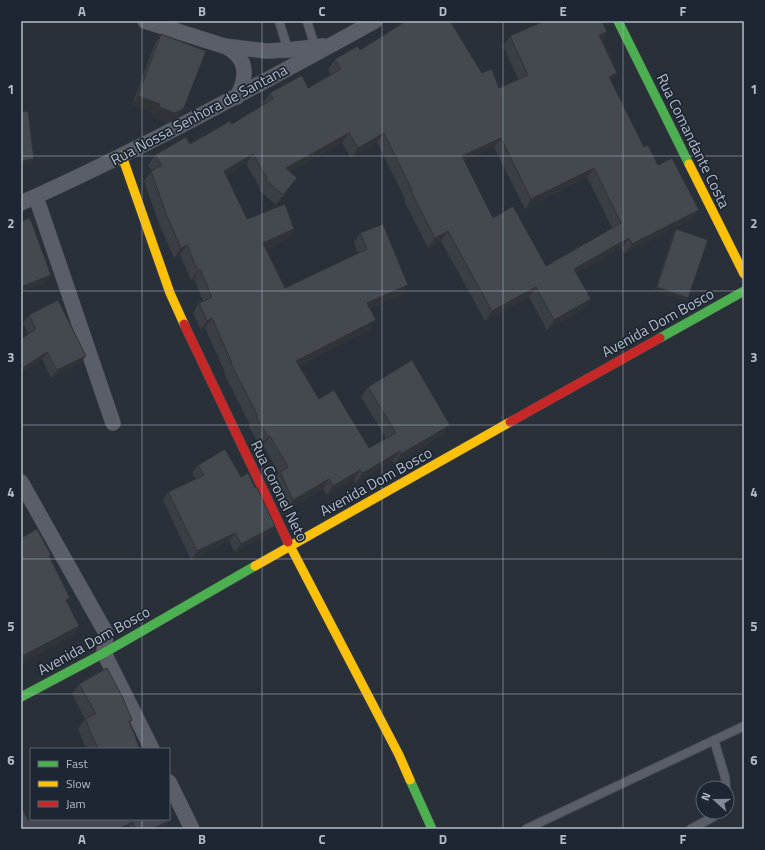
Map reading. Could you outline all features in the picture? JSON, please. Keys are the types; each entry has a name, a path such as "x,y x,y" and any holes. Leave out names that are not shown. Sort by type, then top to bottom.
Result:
{"street":[{"path":"145,21 224,46 266,51 315,48 333,44"},
{"name":"Rua Nossa Senhora de Santana","path":"21,203 122,156 237,97 375,21"},
{"name":"Rua Comandante Costa","path":"618,21 744,274"},
{"path":"224,46 236,53 242,61 244,77 237,97"},
{"name":"Rua Coronel Neto","path":"122,156 170,293 290,546 399,755 432,829"},
{"path":"36,197 113,423"},
{"name":"Avenida Dom Bosco","path":"21,697 104,653 290,546 744,291"},
{"path":"21,482 106,633 104,653 152,748"},
{"path":"170,784 192,829"}],"lane":[{"path":"280,21 288,50"},
{"path":"307,21 315,48"},
{"path":"526,829 744,726"},
{"path":"714,740 725,780"},
{"path":"691,829 709,820"}],"building":[{"path":"406,21 450,21 482,73 492,69 499,88 528,75 510,36 544,21 602,21 607,32 599,35 617,73 609,77 644,147 648,145 658,165 672,158 699,210 632,244 629,238 574,269 591,299 554,320 536,287 492,311 448,231 435,238 384,133 358,148 349,133 286,168 297,178 283,195 266,180 267,178 253,154 224,171 247,219 285,204 294,229 263,243 285,288 367,249 360,233 383,224 408,285 367,303 376,320 296,361 319,399 334,390 369,448 396,433 368,387 412,360 450,425 401,454 400,451 363,473 360,470 333,486 329,479 293,500 280,472 288,467 270,436 268,437 256,417 258,416 231,364 232,363 212,318 207,321 199,303 212,297 200,269 198,271 187,245 181,248 167,216 151,171 162,165 155,155 186,137 190,144 230,121 232,124 273,99 270,93 302,75 308,88 341,69 335,59 358,46 360,50","holes":["501,138 531,199 594,168 621,223 546,266 513,206 493,218 462,156"]},
{"path":"161,34 206,51 184,108 175,113 159,107 160,104 138,96"},
{"path":"28,111 34,159 21,161 21,112"},
{"path":"30,218 51,275 21,287 21,221"},
{"path":"676,229 708,240 688,298 657,287"},
{"path":"58,300 86,356 57,370 47,352 21,369 21,339 36,329 29,315"},
{"path":"225,449 241,477 248,473 255,488 257,487 275,526 241,544 235,533 197,551 168,492 204,475 198,465"},
{"path":"37,529 51,555 49,556 70,598 66,600 79,626 21,657 21,538"},
{"path":"107,668 123,698 132,720 129,721 140,748 98,748 85,719 96,714 79,684"},
{"path":"21,806 28,820 170,820 152,829 136,829 133,822 118,829 21,829"}],"traffic: fast":[{"path":"618,21 689,164"},
{"path":"660,338 744,291"},
{"path":"21,697 104,653 255,566"},
{"path":"410,780 432,829"}],"traffic: slow":[{"path":"122,156 170,293 184,324"},
{"path":"689,164 744,274"},
{"path":"255,566 510,422"},
{"path":"288,542 399,755 410,780"}],"traffic: jam":[{"path":"184,324 288,542"},
{"path":"510,422 660,338"}]}
